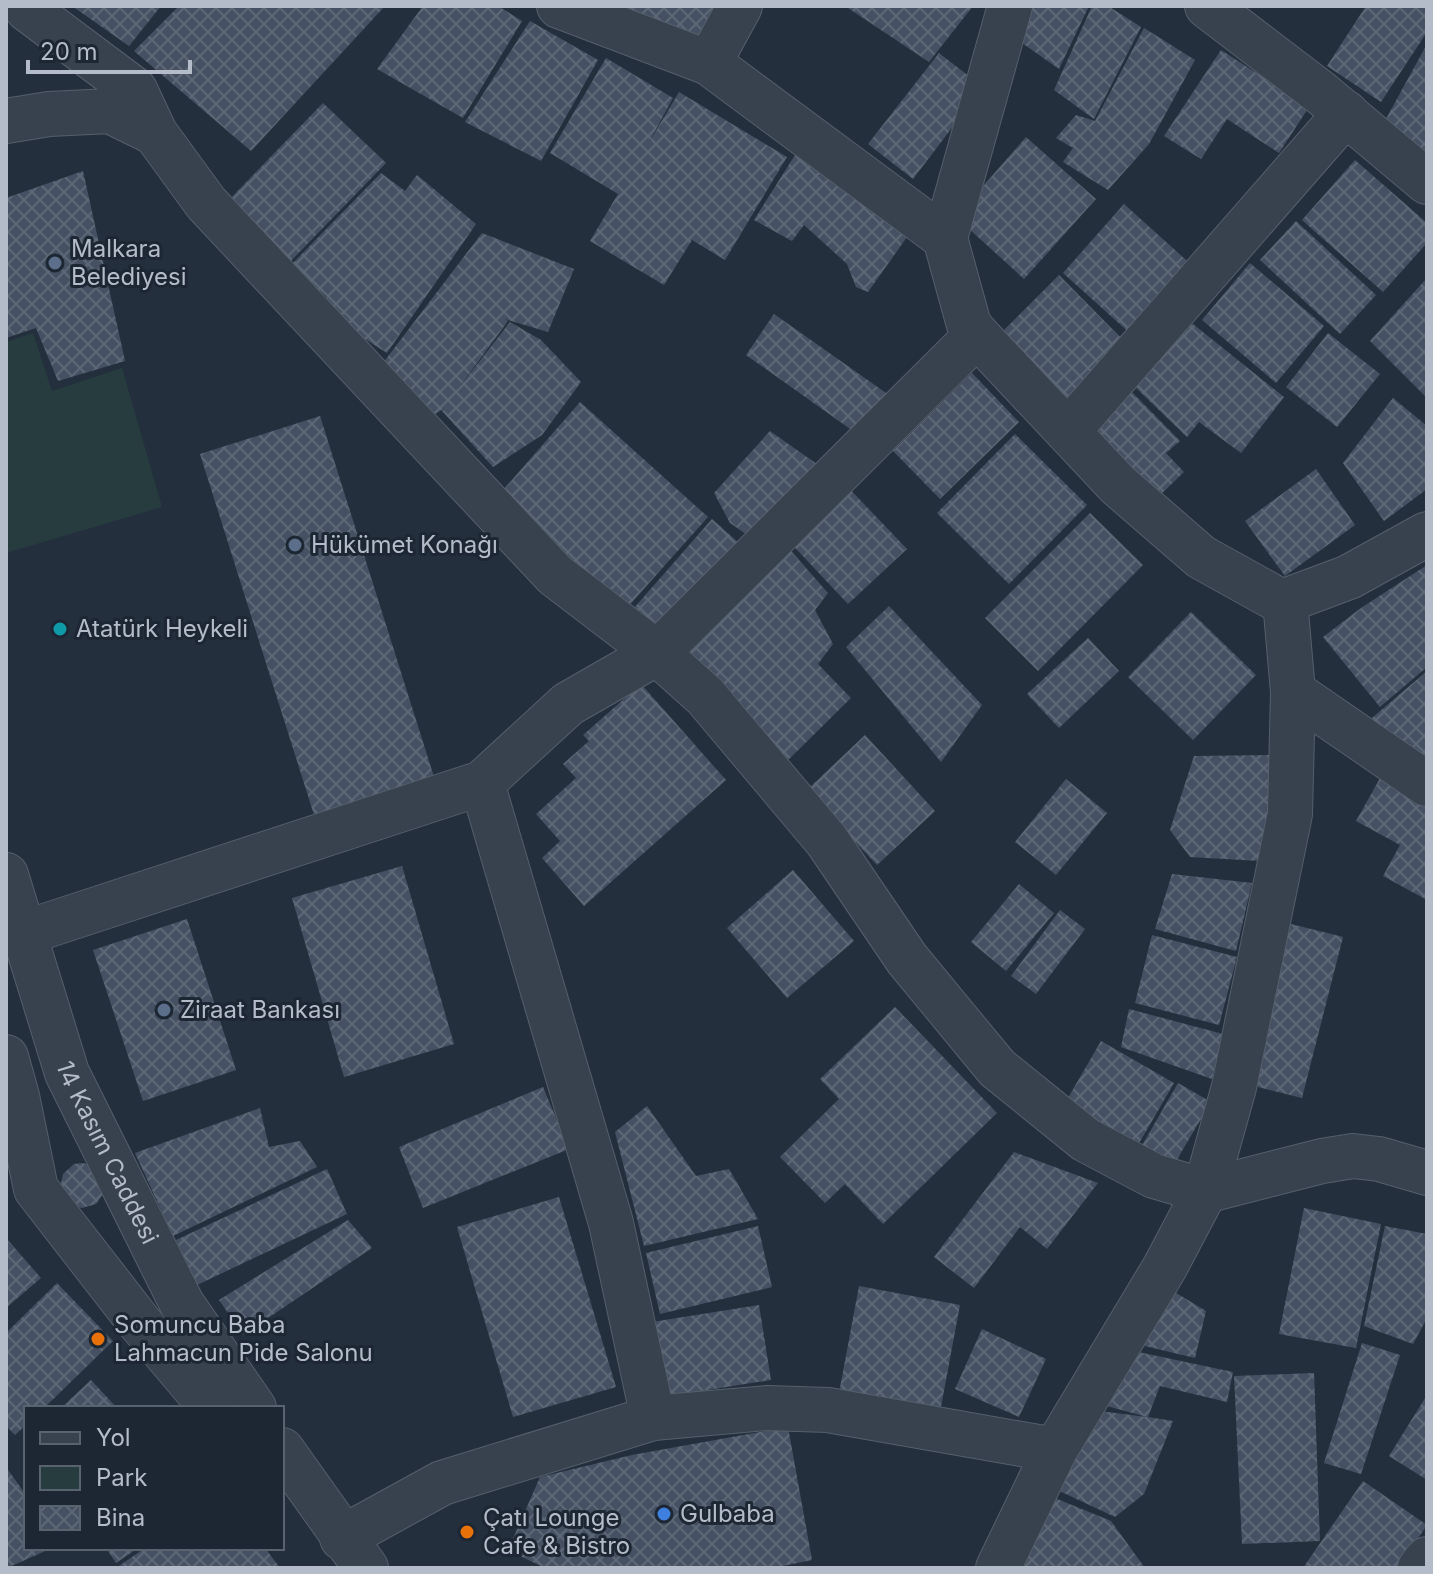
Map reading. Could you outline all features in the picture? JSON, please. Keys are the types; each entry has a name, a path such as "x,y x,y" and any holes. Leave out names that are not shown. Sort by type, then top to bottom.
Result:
{"street":[{"path":"559,6 709,63 945,238"},
{"path":"709,63 740,6"},
{"path":"998,1568 1055,1450 1165,1267 1205,1191 1234,1087 1290,814 1293,692 1286,612 1282,602 1201,557 1118,485 969,325 945,238 1010,6"},
{"path":"1207,6 1346,113 1427,182"},
{"path":"21,19 135,90 155,133 206,203 555,575 657,653 705,696 827,841 907,959 997,1068 1086,1140 1154,1176 1205,1191 1353,1156 1379,1159 1427,1173"},
{"path":"6,121 49,114 110,111 155,133"},
{"path":"1068,431 1346,113"},
{"path":"24,933 482,783 568,704 657,653 977,335"},
{"path":"1282,602 1349,577 1427,534"},
{"path":"1293,692 1427,784"},
{"path":"482,783 611,1223 653,1418"},
{"name":"14 Kasım Caddesi","path":"6,875 67,1073 182,1304 253,1406"},
{"path":"67,1073 10,1084 36,1189 140,1323 210,1406"},
{"path":"346,1558 442,1483 653,1418 767,1408 828,1410 1055,1450"},
{"path":"284,1453 346,1558"},
{"path":"284,1505 346,1558 399,1568"},
{"path":"1420,1568 1427,1559"}],"green space":[{"path":"33,333 52,391 122,368 162,507 6,553 6,342"}],"building":[{"path":"72,6 161,6 129,46"},
{"path":"179,6 385,6 251,151 134,51"},
{"path":"423,6 498,6 522,21 463,118 377,69"},
{"path":"631,6 721,6 699,53 625,17"},
{"path":"845,6 973,6 929,62"},
{"path":"1015,6 1089,6 1059,69 1008,33"},
{"path":"1092,6 1108,6 1141,27 1094,119 1054,90"},
{"path":"1366,6 1427,7 1427,32 1381,102 1327,66"},
{"path":"530,21 598,60 541,161 465,122"},
{"path":"1144,28 1195,60 1149,144 1108,190 1063,162 1073,148 1056,138 1076,115 1095,121"},
{"path":"1427,44 1427,154 1381,128"},
{"path":"1221,50 1309,107 1279,153 1227,119 1201,159 1164,136"},
{"path":"939,53 983,87 913,179 868,144"},
{"path":"606,58 673,98 648,144 679,92 787,157 725,260 692,240 664,285 590,241 618,194 550,153"},
{"path":"323,103 386,163 287,265 225,204"},
{"path":"1026,137 1096,199 1024,279 956,217"},
{"path":"802,144 907,237 868,292 856,287 847,264 804,225 792,241 754,220"},
{"path":"1355,160 1427,223 1427,243 1383,292 1302,220"},
{"name":"Malkara Belediyesi","path":"83,171 125,361 58,381 36,328 6,338 6,198"},
{"path":"381,173 405,191 417,175 476,224 387,353 318,309 327,297 289,267"},
{"path":"1124,204 1195,268 1133,336 1063,273"},
{"path":"1296,221 1376,295 1340,334 1260,260"},
{"path":"482,233 574,269 548,332 505,319 508,321 458,389 510,322 541,340 581,382 542,435 493,467 442,411 445,408 427,419 376,372"},
{"path":"1250,263 1324,326 1276,383 1202,320"},
{"path":"1059,275 1128,345 1065,407 996,338"},
{"path":"1427,278 1427,398 1370,341"},
{"path":"774,314 896,400 867,441 746,355"},
{"path":"1188,320 1284,397 1241,453 1199,422 1187,437 1133,385"},
{"path":"1328,333 1380,374 1337,427 1286,387"},
{"path":"972,373 1019,422 940,499 893,451"},
{"path":"1131,391 1180,441 1166,453 1184,472 1154,501 1087,433"},
{"path":"1393,398 1427,426 1427,489 1384,521 1343,463"},
{"path":"580,402 708,517 625,610 497,497"},
{"name":"Hükümet Konağı","path":"320,416 435,780 315,818 200,454"},
{"path":"770,431 831,474 763,546 730,523 714,493"},
{"path":"1015,434 1087,505 1009,584 937,513"},
{"path":"1316,469 1355,525 1285,576 1245,521"},
{"path":"841,480 907,549 848,604 783,535"},
{"path":"1090,513 1143,565 1038,671 985,618"},
{"path":"712,519 749,552 670,639 634,608"},
{"path":"778,536 828,593 815,610 833,644 818,664 851,698 778,770 667,648"},
{"path":"1427,565 1427,667 1380,707 1323,637"},
{"path":"889,606 982,705 941,762 846,647"},
{"path":"1191,612 1256,675 1193,740 1128,677"},
{"path":"1088,638 1119,671 1059,728 1027,694"},
{"path":"1427,671 1427,765 1366,723"},
{"path":"641,684 726,780 584,906 542,858 560,841 536,814 576,778 563,764 589,741 583,735"},
{"path":"865,735 935,811 877,865 807,790"},
{"path":"1277,755 1260,861 1190,857 1170,830 1194,756"},
{"path":"1384,771 1427,795 1427,900 1383,876 1400,845 1356,821"},
{"path":"1066,779 1107,813 1056,875 1015,842"},
{"path":"402,866 454,1044 344,1077 292,898"},
{"path":"793,870 854,941 787,998 727,928"},
{"path":"1172,874 1252,883 1236,951 1155,929"},
{"path":"1019,884 1054,913 1006,971 971,942"},
{"path":"1060,910 1085,929 1036,994 1011,976"},
{"name":"Ziraat Bankası","path":"187,919 236,1070 143,1101 93,950"},
{"path":"1283,922 1343,937 1302,1098 1242,1083"},
{"path":"1152,935 1237,957 1219,1025 1135,1003"},
{"path":"895,1007 997,1113 883,1224 845,1184 825,1203 780,1157 839,1099 820,1079"},
{"path":"1129,1009 1223,1034 1212,1079 1121,1047"},
{"path":"1101,1041 1174,1083 1134,1152 1061,1110"},
{"path":"1178,1083 1211,1102 1169,1173 1137,1154"},
{"path":"543,1087 569,1149 423,1208 399,1147"},
{"path":"647,1106 696,1176 729,1169 758,1219 644,1246 615,1132"},
{"path":"260,1108 269,1147 300,1141 317,1167 173,1236 135,1153"},
{"path":"1014,1152 1098,1183 1047,1249 1020,1227 974,1288 934,1257"},
{"path":"74,1164 88,1164 105,1191 96,1204 82,1208 74,1206 60,1189 63,1174"},
{"path":"327,1169 347,1214 197,1285 176,1240"},
{"path":"559,1197 616,1387 513,1417 457,1227"},
{"path":"1304,1208 1381,1224 1356,1348 1279,1334"},
{"path":"348,1220 372,1248 243,1335 219,1300"},
{"path":"758,1226 772,1287 660,1314 646,1253"},
{"path":"1385,1226 1427,1234 1427,1318 1413,1344 1364,1326"},
{"path":"6,1238 41,1278 6,1308"},
{"path":"57,1283 113,1341 46,1406 24,1406 24,1427 15,1435 6,1426 6,1333"},
{"path":"1163,1285 1206,1311 1195,1358 1128,1342"},
{"path":"859,1286 960,1305 940,1412 839,1393"},
{"path":"759,1305 771,1380 664,1397 652,1322"},
{"path":"982,1329 1046,1359 1019,1417 955,1389"},
{"path":"1362,1343 1400,1355 1361,1474 1324,1463"},
{"path":"1124,1349 1233,1372 1227,1402 1160,1386 1148,1417 1173,1421 1144,1494 1115,1517 1053,1488 1092,1410 1147,1417 1096,1403"},
{"path":"1314,1373 1320,1541 1242,1544 1234,1376"},
{"path":"91,1380 115,1406 63,1406"},
{"path":"1427,1395 1427,1480 1389,1456"},
{"name":"Gulbaba","path":"788,1427 812,1560 773,1568 545,1568 508,1550 540,1477 632,1455"},
{"path":"6,1467 24,1492 24,1550 48,1550 7,1568"},
{"path":"1363,1481 1427,1525 1398,1568 1303,1568"},
{"path":"1050,1496 1111,1521 1145,1568 1016,1568"},
{"path":"107,1550 135,1550 116,1563"},
{"path":"142,1550 266,1550 280,1568 116,1568"}],"place":[{"name":"Malkara Belediyesi","path":"55,263"},
{"name":"Hükümet Konağı","path":"295,545"},
{"name":"Atatürk Heykeli","path":"60,629"},
{"name":"Ziraat Bankası","path":"164,1010"},
{"name":"Somuncu Baba Lahmacun Pide Salonu","path":"98,1339"},
{"name":"Gulbaba","path":"664,1514"},
{"name":"Çatı Lounge Cafe & Bistro","path":"467,1532"}]}
